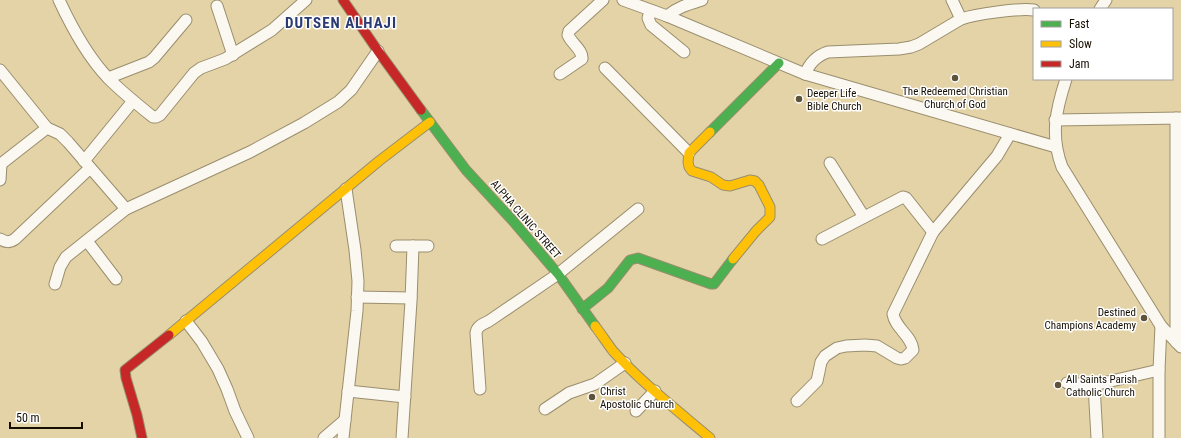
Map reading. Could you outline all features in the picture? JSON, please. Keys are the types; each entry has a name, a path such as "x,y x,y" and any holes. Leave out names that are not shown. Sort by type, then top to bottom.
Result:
{"street":[{"path":"59,0 80,39 108,78 153,117 160,115 194,73 201,68 222,61 278,26 306,0"},
{"name":"ALPHA CLINIC STREET","path":"343,0 378,51 466,170 513,221 558,274 612,349 655,391 710,438"},
{"path":"560,74 582,59 583,56 570,41 568,35 570,31 603,0"},
{"path":"667,16 684,5 702,0"},
{"path":"952,0 961,19"},
{"path":"629,1 805,74 1056,147"},
{"path":"217,6 233,54"},
{"path":"805,74 810,64 821,54 828,52 899,49 912,47 967,17 1003,12 1033,10"},
{"path":"653,11 648,18 651,25 684,52"},
{"path":"108,78 149,62 186,20"},
{"path":"55,284 60,267 71,253 126,209 250,152 304,123 338,102 346,96 378,51"},
{"path":"582,309 608,288 630,260 634,258 638,258 710,284 714,284 756,231 770,217 770,207 759,185 755,181 750,180 730,186 723,185 711,177 692,171 688,162 689,153 779,63"},
{"path":"605,68 689,153"},
{"path":"0,70 47,128 60,134 126,209"},
{"path":"1066,80 1055,120 1056,147 1065,173 1161,326 1178,345"},
{"path":"0,239 6,242 15,239 87,165 133,101"},
{"path":"1055,120 1178,118 1178,345"},
{"path":"142,438 125,370 380,161 430,122"},
{"path":"0,180 0,163 47,128"},
{"path":"797,401 818,381 821,362 825,356 837,348 865,345 877,346 901,359 905,358 913,350 911,342 896,322 893,314 933,232 997,156 1010,134"},
{"path":"830,163 864,217"},
{"path":"343,438 358,281 346,189"},
{"path":"822,239 903,197 906,198 933,232"},
{"path":"480,390 477,329 558,274 638,209"},
{"path":"87,241 116,279"},
{"path":"396,246 428,246"},
{"path":"402,438 413,246"},
{"path":"357,297 411,298"},
{"path":"186,321 202,342 218,369 248,438"},
{"path":"1159,438 1159,370 1161,326"},
{"path":"545,409 568,393 595,384 625,363"},
{"path":"1067,383 1094,385 1159,370"},
{"path":"1094,385 1096,438"},
{"path":"348,390 405,397"},
{"path":"636,411 655,391"},
{"path":"324,438 345,420"}],"traffic: fast":[{"path":"710,132 779,63"},
{"path":"421,110 466,170 513,221 558,274 595,326"},
{"path":"582,309 608,288 630,260 638,258 714,284 733,259"}],"traffic: slow":[{"path":"169,335 379,161 430,122"},
{"path":"710,132 689,153 688,162 692,171 711,177 723,185 730,186 750,180 755,181 759,185 770,207 770,217 756,231 733,259"},
{"path":"595,326 613,351 624,363 660,396 710,438"}],"traffic: jam":[{"path":"343,0 421,110"},
{"path":"142,438 125,370 169,335"}],"place":[{"name":"The Redeemed Christian Church of God","path":"955,78"},
{"name":"Deeper Life Bible Church","path":"799,99"},
{"name":"Destined Champions Academy","path":"1144,318"},
{"name":"All Saints Parish Catholic Church","path":"1058,385"},
{"name":"Christ Apostolic Church","path":"592,397"}],"district":[{"name":"DUTSEN ALHAJI","path":"341,23"}]}
